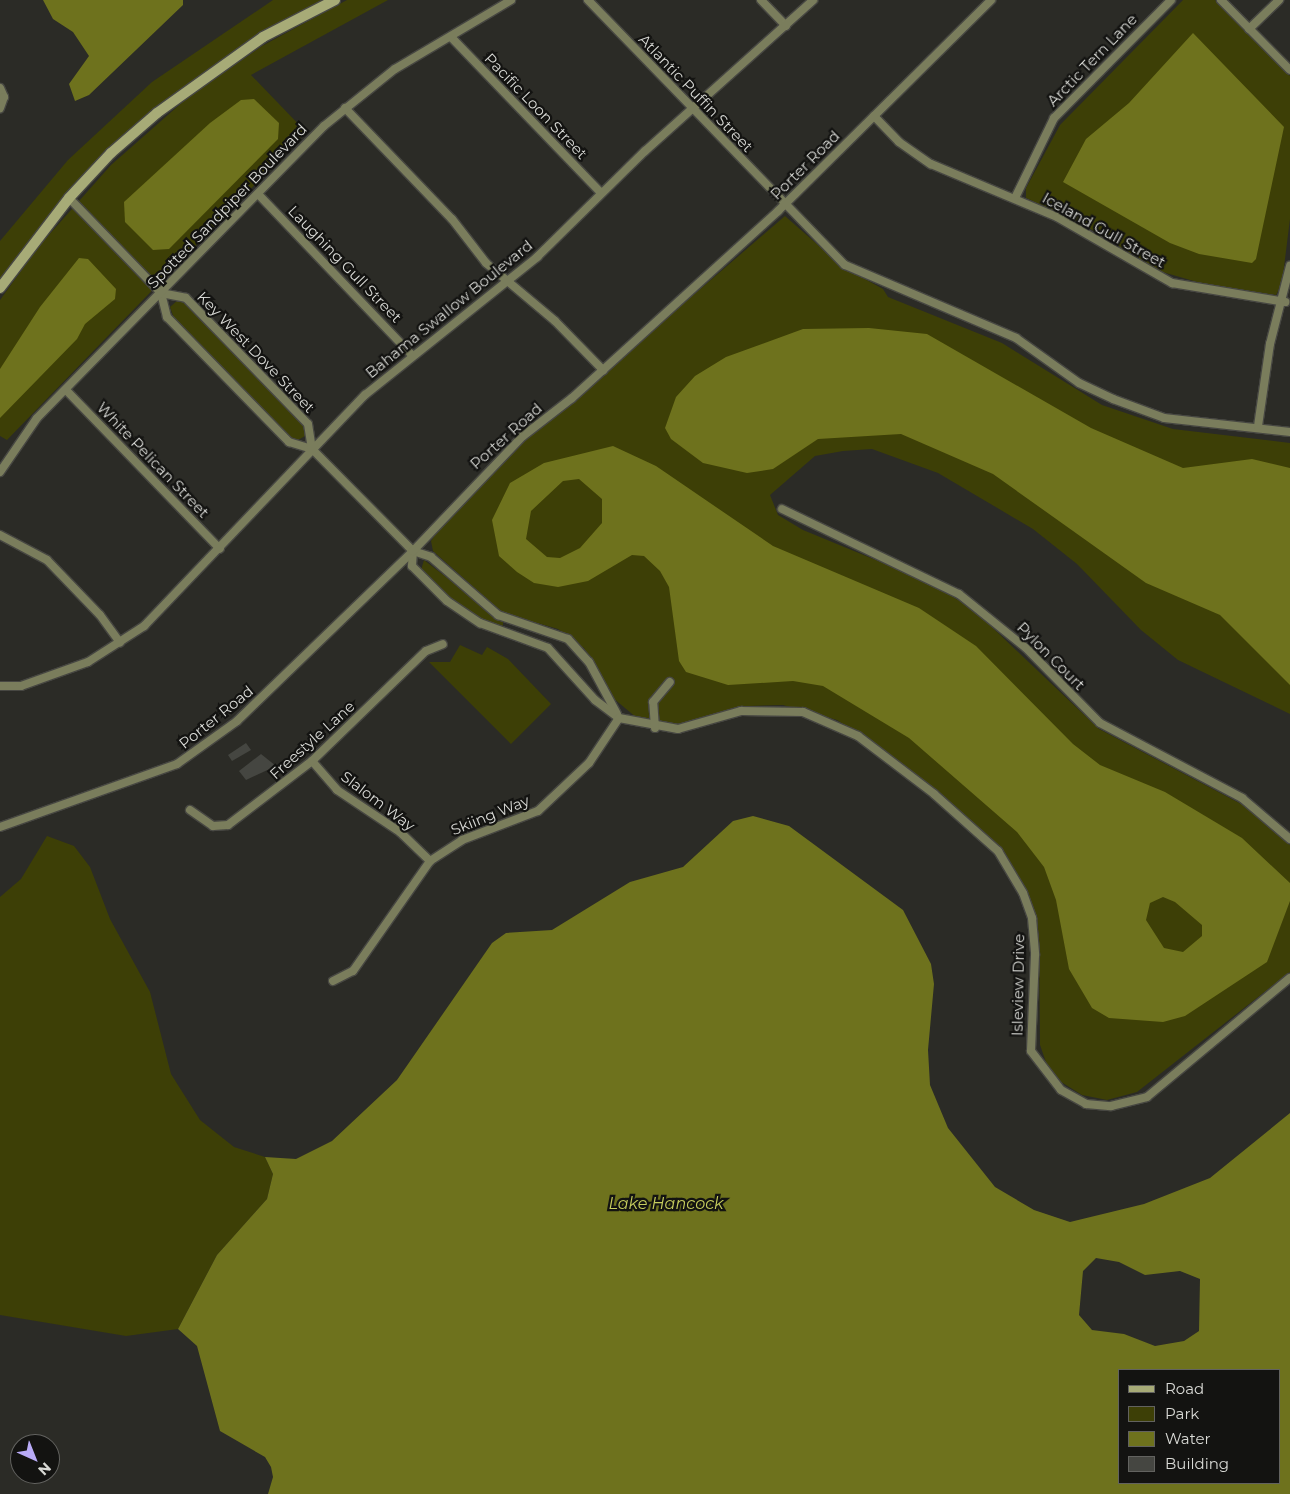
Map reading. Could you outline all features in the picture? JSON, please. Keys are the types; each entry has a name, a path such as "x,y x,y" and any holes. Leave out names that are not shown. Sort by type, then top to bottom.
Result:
{"main road":[{"path":"0,288 69,198 111,153 205,75 263,38 335,0"}],"street":[{"name":"Spotted Sandpiper Boulevard","path":"0,472 17,442 66,390 345,108 395,69 511,0"},
{"name":"Atlantic Puffin Street","path":"588,0 784,205 845,265 1016,338 1078,383 1113,399 1164,418 1258,426 1290,432"},
{"path":"761,0 786,26"},
{"name":"Bahama Swallow Boulevard","path":"0,686 21,686 48,678 120,643 175,597 312,448 411,354 505,281 813,0"},
{"name":"Porter Road","path":"0,827 177,764 237,721 413,551 523,436 603,370 784,205 991,0"},
{"name":"Arctic Tern Lane","path":"1015,198 1054,118 1171,0"},
{"path":"1221,0 1290,70"},
{"path":"1249,29 1279,0"},
{"name":"Pacific Loon Street","path":"451,37 601,193"},
{"path":"0,88 4,97 0,108"},
{"path":"345,108 505,281 555,321 603,370"},
{"name":"Iceland Gull Street","path":"874,116 899,142 931,164 1015,198 1172,283 1284,302"},
{"name":"Laughing Gull Street","path":"258,194 411,354"},
{"path":"69,198 161,293 167,317 289,442 312,448 413,551 431,556 471,595 512,621 568,640 589,662 619,718"},
{"path":"1258,426 1270,344 1284,302 1290,266"},
{"name":"Key West Dove Street","path":"161,293 186,298 308,424 312,448"},
{"name":"White Pelican Street","path":"66,390 220,549"},
{"name":"Pylon Court","path":"782,509 959,594 1026,648 1100,723 1242,798 1290,839"},
{"path":"0,535 47,560 100,615 120,643"},
{"name":"Isleview Drive","path":"413,551 412,566 447,601 480,623 509,632 557,654 595,700 619,718 654,728 698,726 762,709 803,712 858,736 967,822 1012,871 1032,918 1035,955 1031,1051 1061,1090 1087,1104 1110,1106 1147,1097 1290,978"},
{"path":"509,632 512,621"},
{"name":"Freestyle Lane","path":"190,810 213,826 228,825 312,761 426,652 443,644"},
{"path":"654,728 653,702 670,682"},
{"name":"Skiing Way","path":"333,981 353,971 430,861 462,840 538,811 589,763 619,718"},
{"name":"Slalom Way","path":"312,761 337,790 400,832 430,861"}],"green space":[{"path":"273,0 335,0 263,37 111,153 0,288 0,241 68,160 152,82"},
{"path":"347,0 388,0 251,75 306,132 7,440 0,436 0,300 39,246 111,165 186,99 262,46"},
{"path":"1183,0 1215,0 1290,76 1290,219 1282,283 1276,295 1204,284 1159,271 1081,223 1026,198 1026,188 1060,125"},
{"path":"785,216 843,267 883,289 888,297 1002,343 1102,405 1173,429 1290,443 1290,714 1178,660 1141,630 1077,564 1033,529 938,473 872,449 843,451 815,456 770,495 778,515 803,530 929,582 974,610 1099,729 1243,805 1290,845 1290,972 1137,1092 1107,1100 1082,1095 1058,1080 1047,1065 1040,1045 1039,934 1029,895 1004,851 897,761 837,720 783,705 749,706 679,724 637,718 613,698 584,648 558,629 503,613 433,551 431,541 440,527 532,434"},
{"path":"178,300 186,303 305,425 305,436 298,440 290,437 174,318 170,307"},
{"path":"424,560 503,621 503,626 481,619 452,600 421,570"},
{"path":"460,645 482,655 487,647 508,659 551,704 511,744 429,662 450,662"},
{"path":"47,836 74,846 90,867 110,919 150,992 171,1074 200,1120 234,1147 265,1157 273,1174 267,1199 217,1255 178,1329 126,1336 0,1315 0,897 21,879"}],"water":[{"path":"43,0 183,0 183,5 89,95 75,101 69,84 89,56 73,32 53,19"},
{"path":"1193,33 1284,127 1256,259 1252,263 1199,254 1170,243 1063,182 1086,139 1129,103"},
{"path":"254,99 279,123 278,139 169,249 153,250 125,222 124,202 210,123 241,100"},
{"path":"79,258 88,259 116,289 115,299 85,324 77,339 0,418 0,369 40,307"},
{"path":"869,328 927,334 1091,428 1183,468 1252,459 1290,468 1290,685 1220,615 1146,583 993,474 901,434 818,439 773,469 747,473 703,463 671,439 665,428 676,397 695,376 726,357 803,329"},
{"path":"613,446 656,466 773,546 919,608 976,646 1073,744 1100,765 1165,792 1242,838 1290,883 1290,901 1267,962 1185,1016 1163,1022 1109,1018 1092,1008 1069,969 1056,900 1044,867 1017,832 909,738 823,686 793,681 728,685 686,672 679,661 669,587 660,571 644,556 632,555 588,581 558,587 534,583 517,572 499,556 492,520 510,483 544,463","holes":["579,479 602,499 602,523 580,548 560,558 547,557 526,539 531,511 563,481","1163,897 1175,902 1202,925 1202,936 1183,952 1164,948 1146,920 1150,903"]},
{"name":"Lake Hancock","path":"753,816 789,826 903,910 931,964 934,984 928,1050 930,1085 948,1128 995,1187 1034,1210 1070,1222 1144,1204 1210,1178 1290,1113 1290,1494 268,1494 273,1477 271,1467 265,1457 220,1431 197,1346 178,1329 217,1255 267,1199 273,1174 265,1157 296,1159 332,1141 397,1080 492,943 506,933 552,930 630,882 683,867 733,821","holes":["1096,1258 1119,1262 1145,1275 1180,1271 1200,1279 1199,1331 1184,1341 1155,1346 1124,1334 1092,1330 1079,1315 1083,1271"]}],"building":[{"path":"246,743 251,750 232,761 228,755"},
{"path":"261,754 276,766 246,780 239,771"}]}
